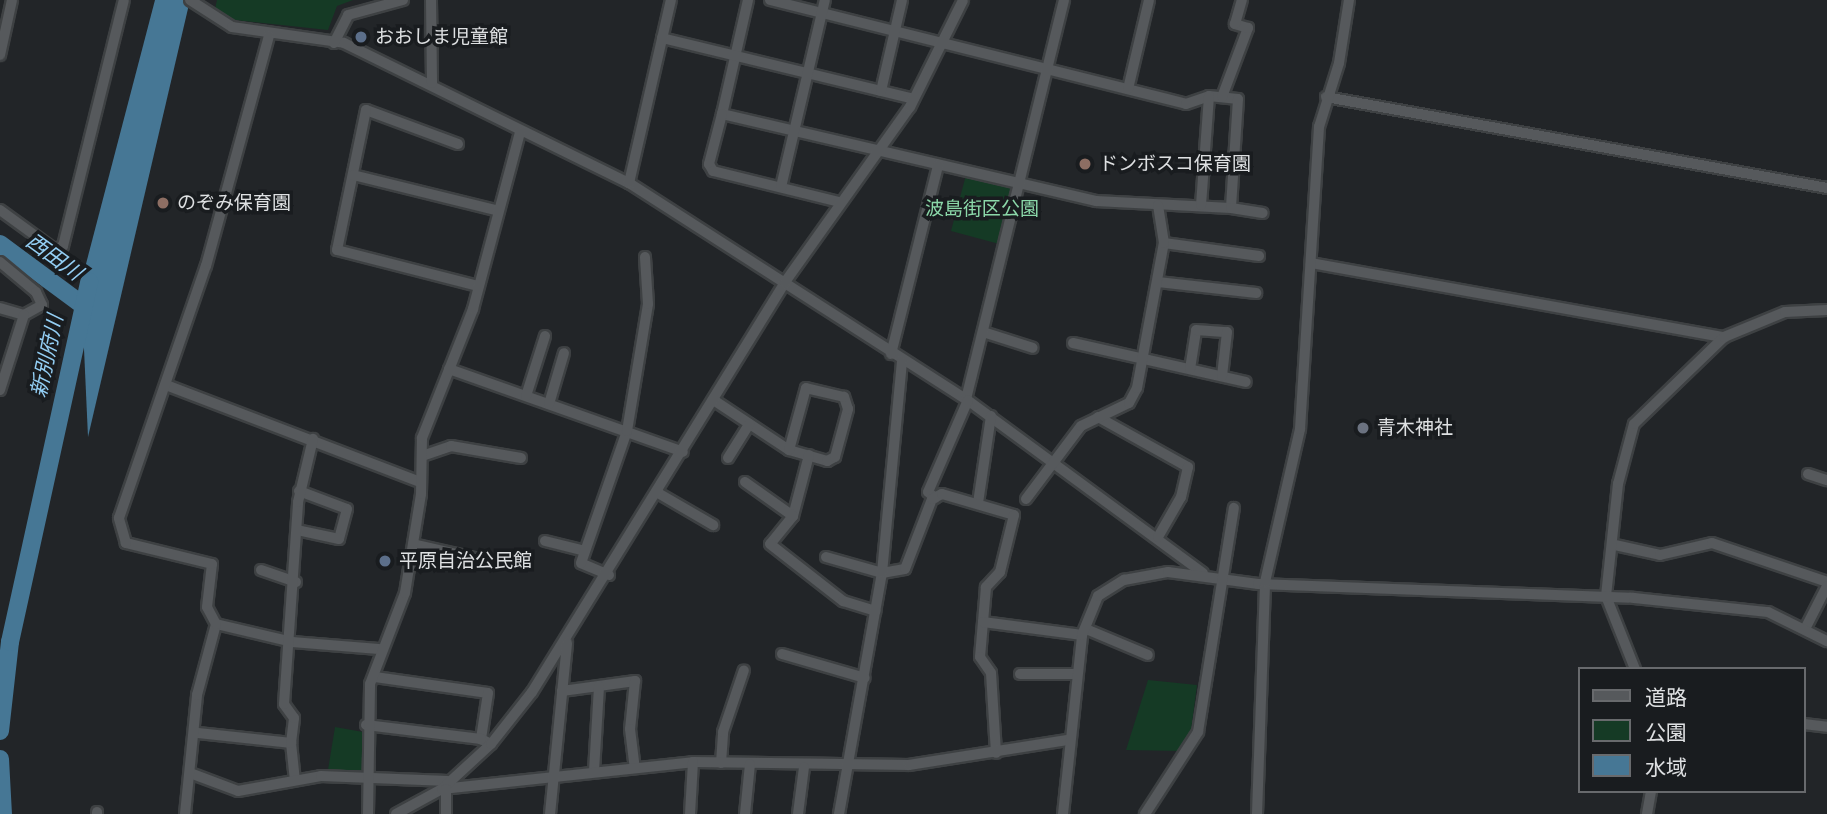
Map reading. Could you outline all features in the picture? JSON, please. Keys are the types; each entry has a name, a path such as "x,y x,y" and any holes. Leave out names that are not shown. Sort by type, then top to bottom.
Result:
{"street":[{"path":"0,55 12,0"},
{"path":"0,210 55,250 63,246 124,0"},
{"path":"190,0 209,15 269,34 334,43 432,83 520,132 629,183 785,282 902,362 991,416 1054,459 1203,573"},
{"path":"334,43 348,15 388,1 403,0"},
{"path":"431,0 432,83"},
{"path":"629,183 671,0"},
{"path":"748,0 709,164 713,171 839,202"},
{"path":"770,0 1186,104 1209,96 1238,99 1231,208"},
{"path":"780,187 825,0"},
{"path":"881,91 902,0"},
{"path":"396,814 445,786 486,742 567,640 715,401 785,282 872,152 914,99 945,42 962,0"},
{"path":"996,753 991,673 980,657 986,587 1000,572 1014,515 978,503 935,498 928,492 967,400 1064,0"},
{"path":"1128,89 1149,0"},
{"path":"1222,97 1248,28 1235,24 1242,0"},
{"path":"1257,814 1265,582 1300,429 1311,263 1308,240 1326,97 1339,63 1349,0"},
{"path":"185,814 198,733 197,695 216,624 207,607 212,564 126,543 119,519 206,266 269,34"},
{"path":"662,38 914,99"},
{"path":"1201,205 1209,96"},
{"path":"1326,97 1827,188"},
{"path":"458,144 366,110 337,250 478,286"},
{"path":"722,114 872,152 1097,201 1201,205 1263,213"},
{"path":"368,814 372,775 366,725 379,649 405,593 422,456 431,408 449,369 478,286 495,210 520,132"},
{"path":"891,354 938,165"},
{"path":"353,175 495,210"},
{"path":"1027,499 1081,426 1129,403 1142,359 1164,243 1158,205"},
{"path":"1164,243 1259,256"},
{"path":"609,575 581,563 627,431 648,304 645,257"},
{"path":"0,262 36,292 42,305 24,314 0,308"},
{"path":"1311,263 1724,337"},
{"path":"1158,282 1256,293"},
{"path":"1634,667 1606,596 1615,545 1618,484 1634,424 1724,337 1785,312 1827,310"},
{"path":"0,390 24,314"},
{"path":"1189,369 1196,330 1227,332 1222,376"},
{"path":"983,332 1033,348"},
{"path":"526,396 545,336"},
{"path":"1073,343 1246,382"},
{"path":"549,404 564,353"},
{"path":"839,814 852,767 882,573 902,362"},
{"path":"449,369 682,452"},
{"path":"166,385 420,482"},
{"path":"715,401 789,450 835,457 849,409 844,397 806,388 789,450"},
{"path":"978,503 991,416"},
{"path":"1098,417 1188,467 1181,496 1158,537"},
{"path":"728,458 749,424"},
{"path":"295,779 292,743 294,718 284,704 292,642 300,531 299,491 313,439"},
{"path":"422,456 451,446 521,458"},
{"path":"808,455 793,516 770,544 843,601 876,611"},
{"path":"1808,474 1827,480"},
{"path":"745,482 793,516"},
{"path":"299,491 347,509 340,539 300,531"},
{"path":"658,493 713,525"},
{"path":"826,557 882,573 905,569 935,498"},
{"path":"1145,814 1198,732 1220,578 1234,508"},
{"path":"545,541 585,551"},
{"path":"1615,545 1660,555 1712,543 1827,584 1805,629"},
{"path":"413,544 496,563"},
{"path":"261,570 296,582"},
{"path":"1063,814 1067,740 1084,632 1091,607 1107,585 1168,572 1203,573 1220,578 1265,582 1606,596 1768,612 1827,641"},
{"path":"983,622 1084,632 1148,655"},
{"path":"216,624 292,642 379,649"},
{"path":"550,814 567,640"},
{"path":"782,654 865,678"},
{"path":"721,763 723,732 744,670"},
{"path":"1020,674 1077,674"},
{"path":"374,677 488,693 486,742"},
{"path":"562,691 635,681 630,729 635,767"},
{"path":"594,771 599,686"},
{"path":"1806,724 1827,727"},
{"path":"366,725 486,742"},
{"path":"198,733 292,743"},
{"path":"190,773 238,791 295,779 372,775 445,786 694,762 852,767 996,753 1067,740"},
{"path":"690,814 694,762"},
{"path":"745,814 750,764"},
{"path":"798,814 804,767"},
{"path":"445,786 446,814"},
{"path":"1647,814 1651,793"}],"green space":[{"path":"217,0 353,0 337,6 328,30 235,20 215,9"},
{"name":"波島街区公園","path":"966,175 1014,188 999,244 951,231"},
{"path":"1148,680 1197,685 1189,746 1181,751 1126,750"},
{"path":"335,727 363,732 368,771 328,770"}],"water":[{"path":"155,0 190,0 88,437 81,283"}],"waterway":[{"name":"西田川","path":"0,244 81,304"},
{"name":"新別府川","path":"0,731 10,642 89,282"},
{"name":"新別府川","path":"0,759 3,814"}],"place":[{"name":"おおしま児童館","path":"361,37"},
{"name":"ドンボスコ保育園","path":"1085,164"},
{"name":"のぞみ保育園","path":"163,203"},
{"name":"青木神社","path":"1363,428"},
{"name":"平原自治公民館","path":"385,561"}]}
